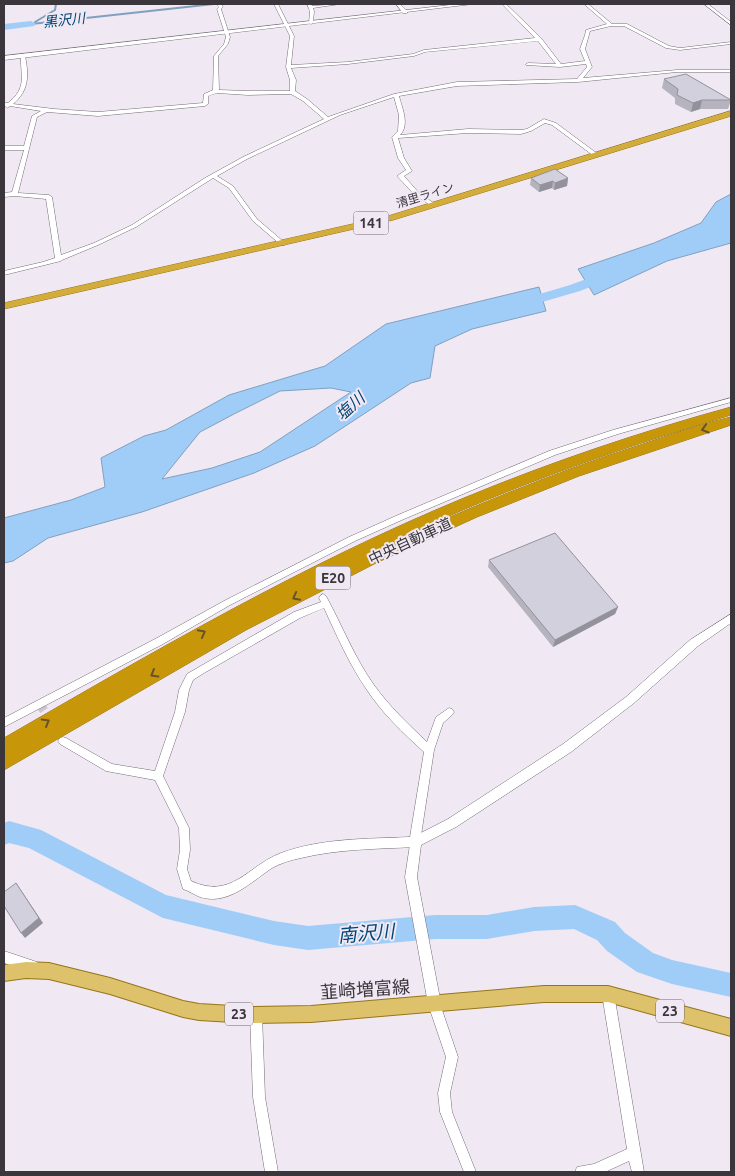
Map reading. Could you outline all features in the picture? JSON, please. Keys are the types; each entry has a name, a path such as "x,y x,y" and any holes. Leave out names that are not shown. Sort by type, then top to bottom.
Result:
{"highway":[{"name":"清里ライン","path":"4,306 283,244 390,218 731,113"},
{"name":"中央自動車道","path":"4,757 175,647 317,572 424,522 527,478 672,428 731,411"},
{"name":"中央自動車道","path":"4,757 182,658 321,584 440,527 535,487 600,463 680,436 731,422"}],"main road":[{"name":"韮崎増富線","path":"4,973 26,970 50,971 110,986 183,1009 199,1012 256,1015 311,1014 544,994 608,994 731,1028"}],"street":[{"path":"216,91 216,56 228,42 219,9 222,7 219,4"},
{"path":"276,4 292,36 288,67 293,80 292,92"},
{"path":"311,23 310,5 338,4"},
{"path":"398,4 404,12"},
{"path":"4,58 470,4"},
{"path":"504,4 539,39 556,58 560,66"},
{"path":"586,4 611,25"},
{"path":"706,4 731,24"},
{"path":"578,80 590,67 584,56 583,46 587,40 588,30 611,25 625,25 668,47 680,49 731,42"},
{"path":"288,67 348,63 424,51 539,39"},
{"path":"6,105 18,99 27,79 23,56"},
{"path":"528,64 560,66 588,62"},
{"path":"4,272 58,260 134,226 245,158 338,114 396,96 457,84 578,80 677,71 731,71"},
{"path":"6,105 98,114 205,104 206,95 216,91 248,93 292,92 306,100 328,119"},
{"path":"395,137 401,131 402,115 396,96"},
{"path":"15,194 35,116 46,110"},
{"path":"395,137 468,131 521,132 529,130 544,121 554,124 596,155"},
{"path":"395,137 401,158 409,171 400,176 418,194 434,205"},
{"path":"4,148 26,148"},
{"path":"214,176 231,187 255,220 283,244"},
{"path":"4,195 49,197 58,260"},
{"path":"4,723 160,641 227,603 352,539 401,517 552,453 616,432 731,400"},
{"path":"429,750 402,725 365,680 325,601 289,619 190,677 184,690 180,712 158,776 184,828 185,850 182,869 187,885 197,892 210,895 223,893 240,886 280,859 302,852 343,846 415,842 444,828 568,748 630,700 694,643 731,618"},
{"path":"449,712 440,720 429,750 411,877 434,1004 452,1057 444,1093 446,1112 470,1172"},
{"path":"63,741 110,768 158,776"},
{"path":"4,957 50,971"},
{"path":"608,994 638,1172"},
{"path":"256,1015 259,1097 272,1172"},
{"path":"582,1172 595,1170 634,1152"}],"water":[{"path":"731,194 731,243 667,261 594,295 578,269 654,243 701,223 716,202"},
{"path":"539,287 546,311 472,329 435,346 430,378 411,383 315,446 254,473 142,512 48,538 13,561 4,563 4,518 71,500 105,487 101,458 144,436 166,430 229,395 325,366 386,324","holes":["331,388 351,392 260,452 212,468 162,479 200,432 280,391"]}],"building":[{"path":"686,74 731,100 702,100 693,103 677,95 678,89 664,79"},
{"path":"555,169 568,178 555,183 553,181 540,185 531,178"},
{"path":"555,533 618,607 555,640 489,560"},
{"path":"16,883 39,918 21,933 4,906 4,892"}],"waterway":[{"path":"35,22 55,10 56,4"},
{"name":"黒沢川","path":"31,24 214,4"},
{"name":"黒沢川","path":"4,27 31,24"},
{"name":"塩川","path":"518,305 575,288 611,274"},
{"name":"南沢川","path":"4,834 9,832 33,838 163,906 274,933 308,938 435,927 487,927 534,919 575,917 606,931 616,942 646,963 672,972 731,985"}],"tunnel":[{"path":"39,703 53,724"}]}
